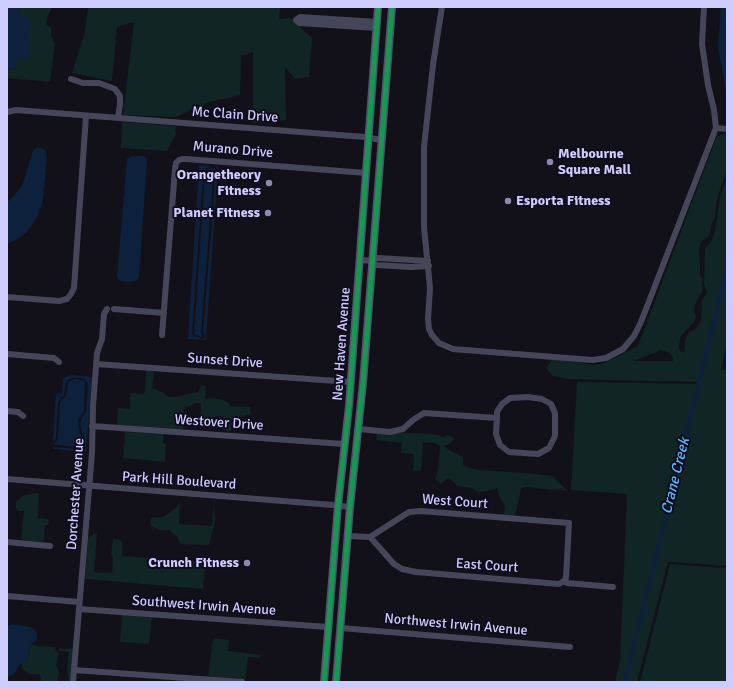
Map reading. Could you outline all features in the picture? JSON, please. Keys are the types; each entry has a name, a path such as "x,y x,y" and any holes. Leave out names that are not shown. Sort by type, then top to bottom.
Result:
{"main road":[{"name":"New Haven Avenue","path":"324,682 338,505 351,382 379,7"},
{"path":"379,7 385,24 390,28"},
{"name":"New Haven Avenue","path":"336,682 347,536 364,376 392,7"},
{"path":"377,25 386,33 389,40"},
{"path":"349,406 352,420 359,429"},
{"path":"344,444 352,453 354,465"},
{"path":"329,612 334,623 340,628"},
{"path":"328,627 335,634 339,648"},
{"path":"325,670 329,682"}],"street":[{"path":"442,7 433,65 424,147 424,224 430,288 429,329 439,343 453,349 586,360 606,358 623,349 634,336 641,322 716,128 702,44 704,7"},
{"path":"300,17 377,25 300,23 296,20 300,17"},
{"path":"71,79 83,83 99,84 115,89 120,96 118,118"},
{"name":"Mc Clain Drive","path":"7,112 16,110 382,140"},
{"path":"7,297 59,301 67,299 74,288 86,116"},
{"path":"716,128 727,129"},
{"name":"Murano Drive","path":"162,335 175,169 176,163 179,160 186,159 366,173"},
{"path":"360,260 373,261 375,258 378,258 428,264"},
{"name":"Dorchester Avenue","path":"73,682 90,486 96,364 97,353 102,339 104,314 110,309 164,313"},
{"path":"7,354 54,358 59,362"},
{"name":"Sunset Drive","path":"96,364 351,382"},
{"path":"510,398 542,399 551,404 555,414 554,436 549,448 538,454 509,452 500,446 496,434 497,418 497,412 502,404 510,398"},
{"path":"7,411 18,412 23,416"},
{"path":"359,429 390,432 403,429 424,413 497,418"},
{"name":"Westover Drive","path":"92,426 344,444"},
{"name":"Park Hill Boulevard","path":"7,480 350,507"},
{"name":"West Court","path":"370,537 408,512 421,511 568,523 566,578 564,580"},
{"path":"347,536 370,537"},
{"name":"East Court","path":"370,537 394,564 402,569 416,572 559,584 564,580 569,584 613,587"},
{"path":"7,542 50,546"},
{"name":"Southwest Irwin Avenue","path":"7,596 79,606 328,627"},
{"name":"Northwest Irwin Avenue","path":"340,628 570,647"},
{"path":"74,670 242,682"}],"green space":[{"path":"20,7 52,7 46,24 51,28 51,36 55,44 50,82 7,78 7,69 15,70"},
{"path":"88,7 280,7 279,19 290,18 312,38 309,77 295,79 285,67 286,120 253,123 253,52 241,56 240,95 206,103 176,117 123,115 134,22 117,27 112,81 72,73 85,32"},
{"path":"122,122 176,126 176,134 167,151 121,148"},
{"path":"727,134 727,171 716,204 715,217 710,233 708,237 701,242 699,249 700,275 703,279 703,291 695,305 695,321 681,336 679,345 679,350 684,353 685,340 689,332 696,329 701,320 702,300 707,293 704,284 705,248 711,242 715,231 720,197 727,176 727,264 698,382 567,379 553,376 546,368 552,360 573,361 593,365 604,363 638,346 717,136","holes":["662,350 670,353 673,361 633,361"]},
{"path":"727,273 727,343 721,370 727,370 727,566 668,562 637,682 615,682 620,661 627,494 571,490 577,382 700,384"},
{"path":"146,370 154,371 152,388 169,397 198,392 201,385 206,386 205,398 220,399 227,402 231,406 251,407 250,414 238,418 229,432 224,430 223,416 215,417 211,423 204,425 200,423 201,403 196,403 184,408 183,429 117,426 118,408 130,409 130,393 144,394"},
{"path":"125,432 163,434 163,443 166,444 165,462 123,458"},
{"path":"377,434 434,434 443,437 448,435 454,438 451,443 444,446 463,457 463,465 467,467 478,470 552,476 568,491 526,487 521,488 517,509 514,516 504,516 505,506 500,498 497,488 479,492 471,488 457,486 452,480 447,478 441,484 435,479 438,471 440,446 435,443 423,442 421,471 413,470 414,454 401,453 402,443 376,440"},
{"path":"39,494 38,518 49,519 48,525 45,525 44,541 21,540 24,511 20,511 16,508 16,502 24,495"},
{"path":"214,501 215,522 209,545 180,544 177,537 169,530 159,530 151,526 150,518 163,517 176,508 180,502 179,524 211,526"},
{"path":"96,533 94,572 112,573 113,556 111,555 113,539 120,540 122,542 122,556 201,562 205,568 203,589 85,579 88,538"},
{"path":"670,564 727,568 727,682 640,682"},
{"path":"122,614 152,617 149,644 120,642"},
{"path":"213,638 229,640 228,651 261,655 260,658 248,657 245,682 208,677"},
{"path":"31,644 37,646 55,647 56,651 59,652 56,665 59,672 57,682 41,682 40,674 29,674 22,668 22,663 27,661"},
{"path":"59,648 74,648 70,681 68,680 67,669 69,652 59,651"}],"water":[{"path":"7,7 20,7 20,15 30,20 29,58 16,62 15,70 7,69"},
{"path":"721,7 727,7 727,97 718,47"},
{"path":"38,147 45,150 47,157 43,200 37,217 28,231 16,240 7,244 7,202 21,187 33,150"},
{"path":"132,156 145,156 147,160 139,277 136,281 128,282 120,281 117,277 127,159"},
{"path":"199,165 212,166 206,168 203,175 192,334 201,339 204,339 205,336 203,333 212,219 215,216 206,340 188,339"},
{"path":"208,169 216,169 213,172 211,213 213,215 210,218 201,334 203,336 201,337 194,334 205,175"},
{"path":"218,170 215,215 213,212 215,173"},
{"path":"71,375 92,377 86,452 53,449 53,447 78,449 82,448 84,445 80,422 86,411 88,387 87,382 83,378 69,379 66,382 64,395 60,398 58,403 56,438 53,442 56,393 62,394 63,378"},
{"path":"75,379 85,382 84,411 78,421 82,439 81,445 78,447 49,444 57,441 60,403 66,396 68,383"},
{"path":"12,624 31,627 37,633 36,641 31,644 27,661 20,664 14,674 7,677 7,627"}],"waterway":[{"name":"Crane Creek","path":"625,682 727,269"}],"cycle path":[{"path":"324,682 338,505 349,406 378,7"},
{"path":"336,682 350,507 363,383 392,7"}],"place":[{"name":"Melbourne Square Mall","path":"550,162"},
{"name":"Orangetheory Fitness","path":"269,183"},
{"name":"Esporta Fitness","path":"508,201"},
{"name":"Planet Fitness","path":"268,213"},
{"name":"Crunch Fitness","path":"247,563"}]}
